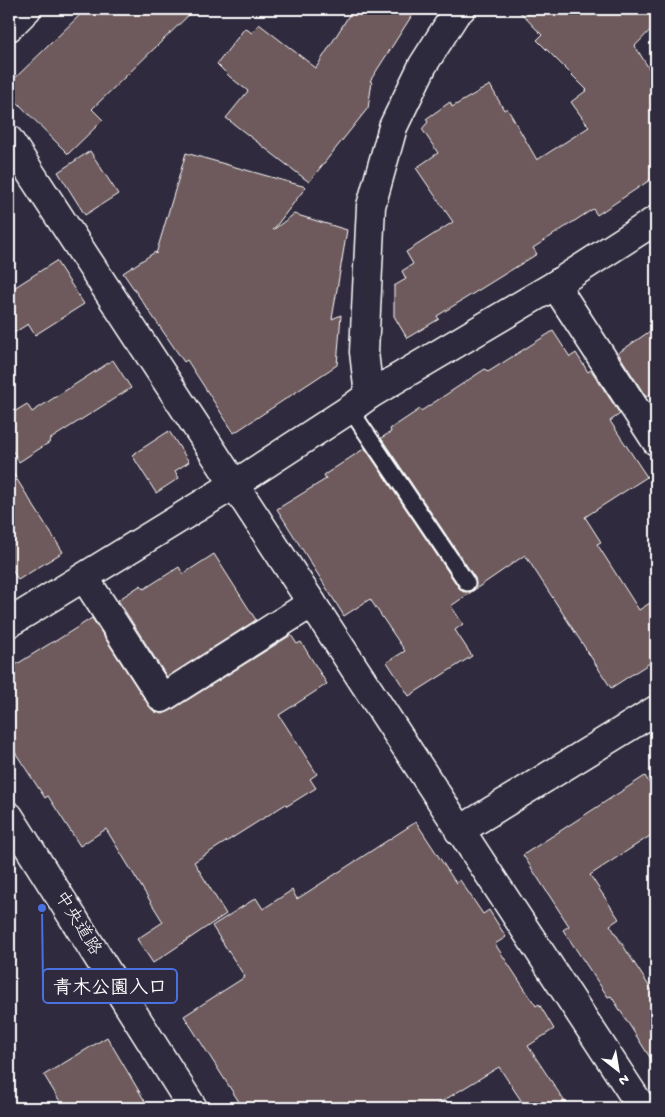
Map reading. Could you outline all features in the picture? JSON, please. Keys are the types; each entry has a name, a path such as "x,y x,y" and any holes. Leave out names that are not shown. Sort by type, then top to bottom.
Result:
{"street":[{"path":"9,26 27,9"},
{"path":"360,402 370,206 394,126 423,65 461,9"},
{"path":"9,140 235,484 459,831 642,1108"},
{"path":"9,623 235,484 360,402 555,285 656,220"},
{"path":"555,285 656,441"},
{"path":"84,577 162,698 312,603"},
{"path":"459,831 656,710"},
{"name":"中央道路","path":"9,816 193,1108"}],"lane":[{"path":"360,402 467,583"}],"building":[{"path":"86,9 195,9 92,109 103,120 68,154 9,94 9,84"},
{"path":"353,9 416,9 370,81 372,82 368,108 309,182 226,118 248,91 217,64 245,28 252,33 259,24 316,68"},
{"path":"517,9 656,9 656,24 635,46 656,80 656,176 597,215 593,209 533,248 537,254 437,316 439,319 407,338 394,316 394,286 406,279 402,271 413,264 406,252 453,222 416,168 438,153 422,129 428,122 426,119 450,102 452,107 490,85 504,110 507,108 537,160 589,127 571,102 587,90 537,40 542,35"},
{"path":"90,151 118,194 85,215 58,172"},
{"path":"186,153 306,187 273,230 294,214 347,230 332,319 341,315 337,365 234,433 187,360 184,362 123,273 155,252 156,254"},
{"path":"56,261 84,304 35,335 28,324 9,336 9,291"},
{"path":"656,327 656,391 646,397 618,353"},
{"path":"553,331 570,357 576,353 588,372 591,370 620,414 610,421 647,477 585,517 601,542 597,544 639,610 656,599 656,659 611,688 525,555 451,606 463,624 455,630 472,656 409,696 387,662 405,651 370,599 344,616 277,509 326,479 324,475 365,448 459,588 463,592 472,591 476,587 475,578 381,438 391,432 390,429 420,409 421,411 485,369 488,372"},
{"path":"113,360 131,388 49,440 50,442 19,462 9,445 9,415 27,404 32,412"},
{"path":"169,431 189,462 175,471 179,478 156,493 132,455"},
{"path":"9,467 63,552 18,580 9,564"},
{"path":"214,554 256,620 167,677 118,600 141,585 144,589 179,567 183,574"},
{"path":"92,618 149,706 155,712 163,714 170,711 291,635 297,644 301,642 327,684 279,715 317,774 310,779 316,788 287,806 286,804 194,862 226,914 153,963 137,939 163,922 106,829 80,846 48,796 45,798 9,743 9,669"},
{"path":"645,776 656,793 656,832 590,875 619,919 610,925 656,997 656,1067 611,996 608,997 563,930 569,926 523,855"},
{"path":"416,822 456,883 460,880 483,914 489,910 506,937 495,944 536,1006 539,1004 554,1029 528,1046 569,1108 526,1108 499,1067 431,1108 243,1108 184,1016 245,977 212,926 256,898 263,909 292,890 297,899"},
{"path":"107,1037 149,1108 64,1108 44,1075"}],"place":[{"name":"青木公園入口","path":"42,908"}]}
